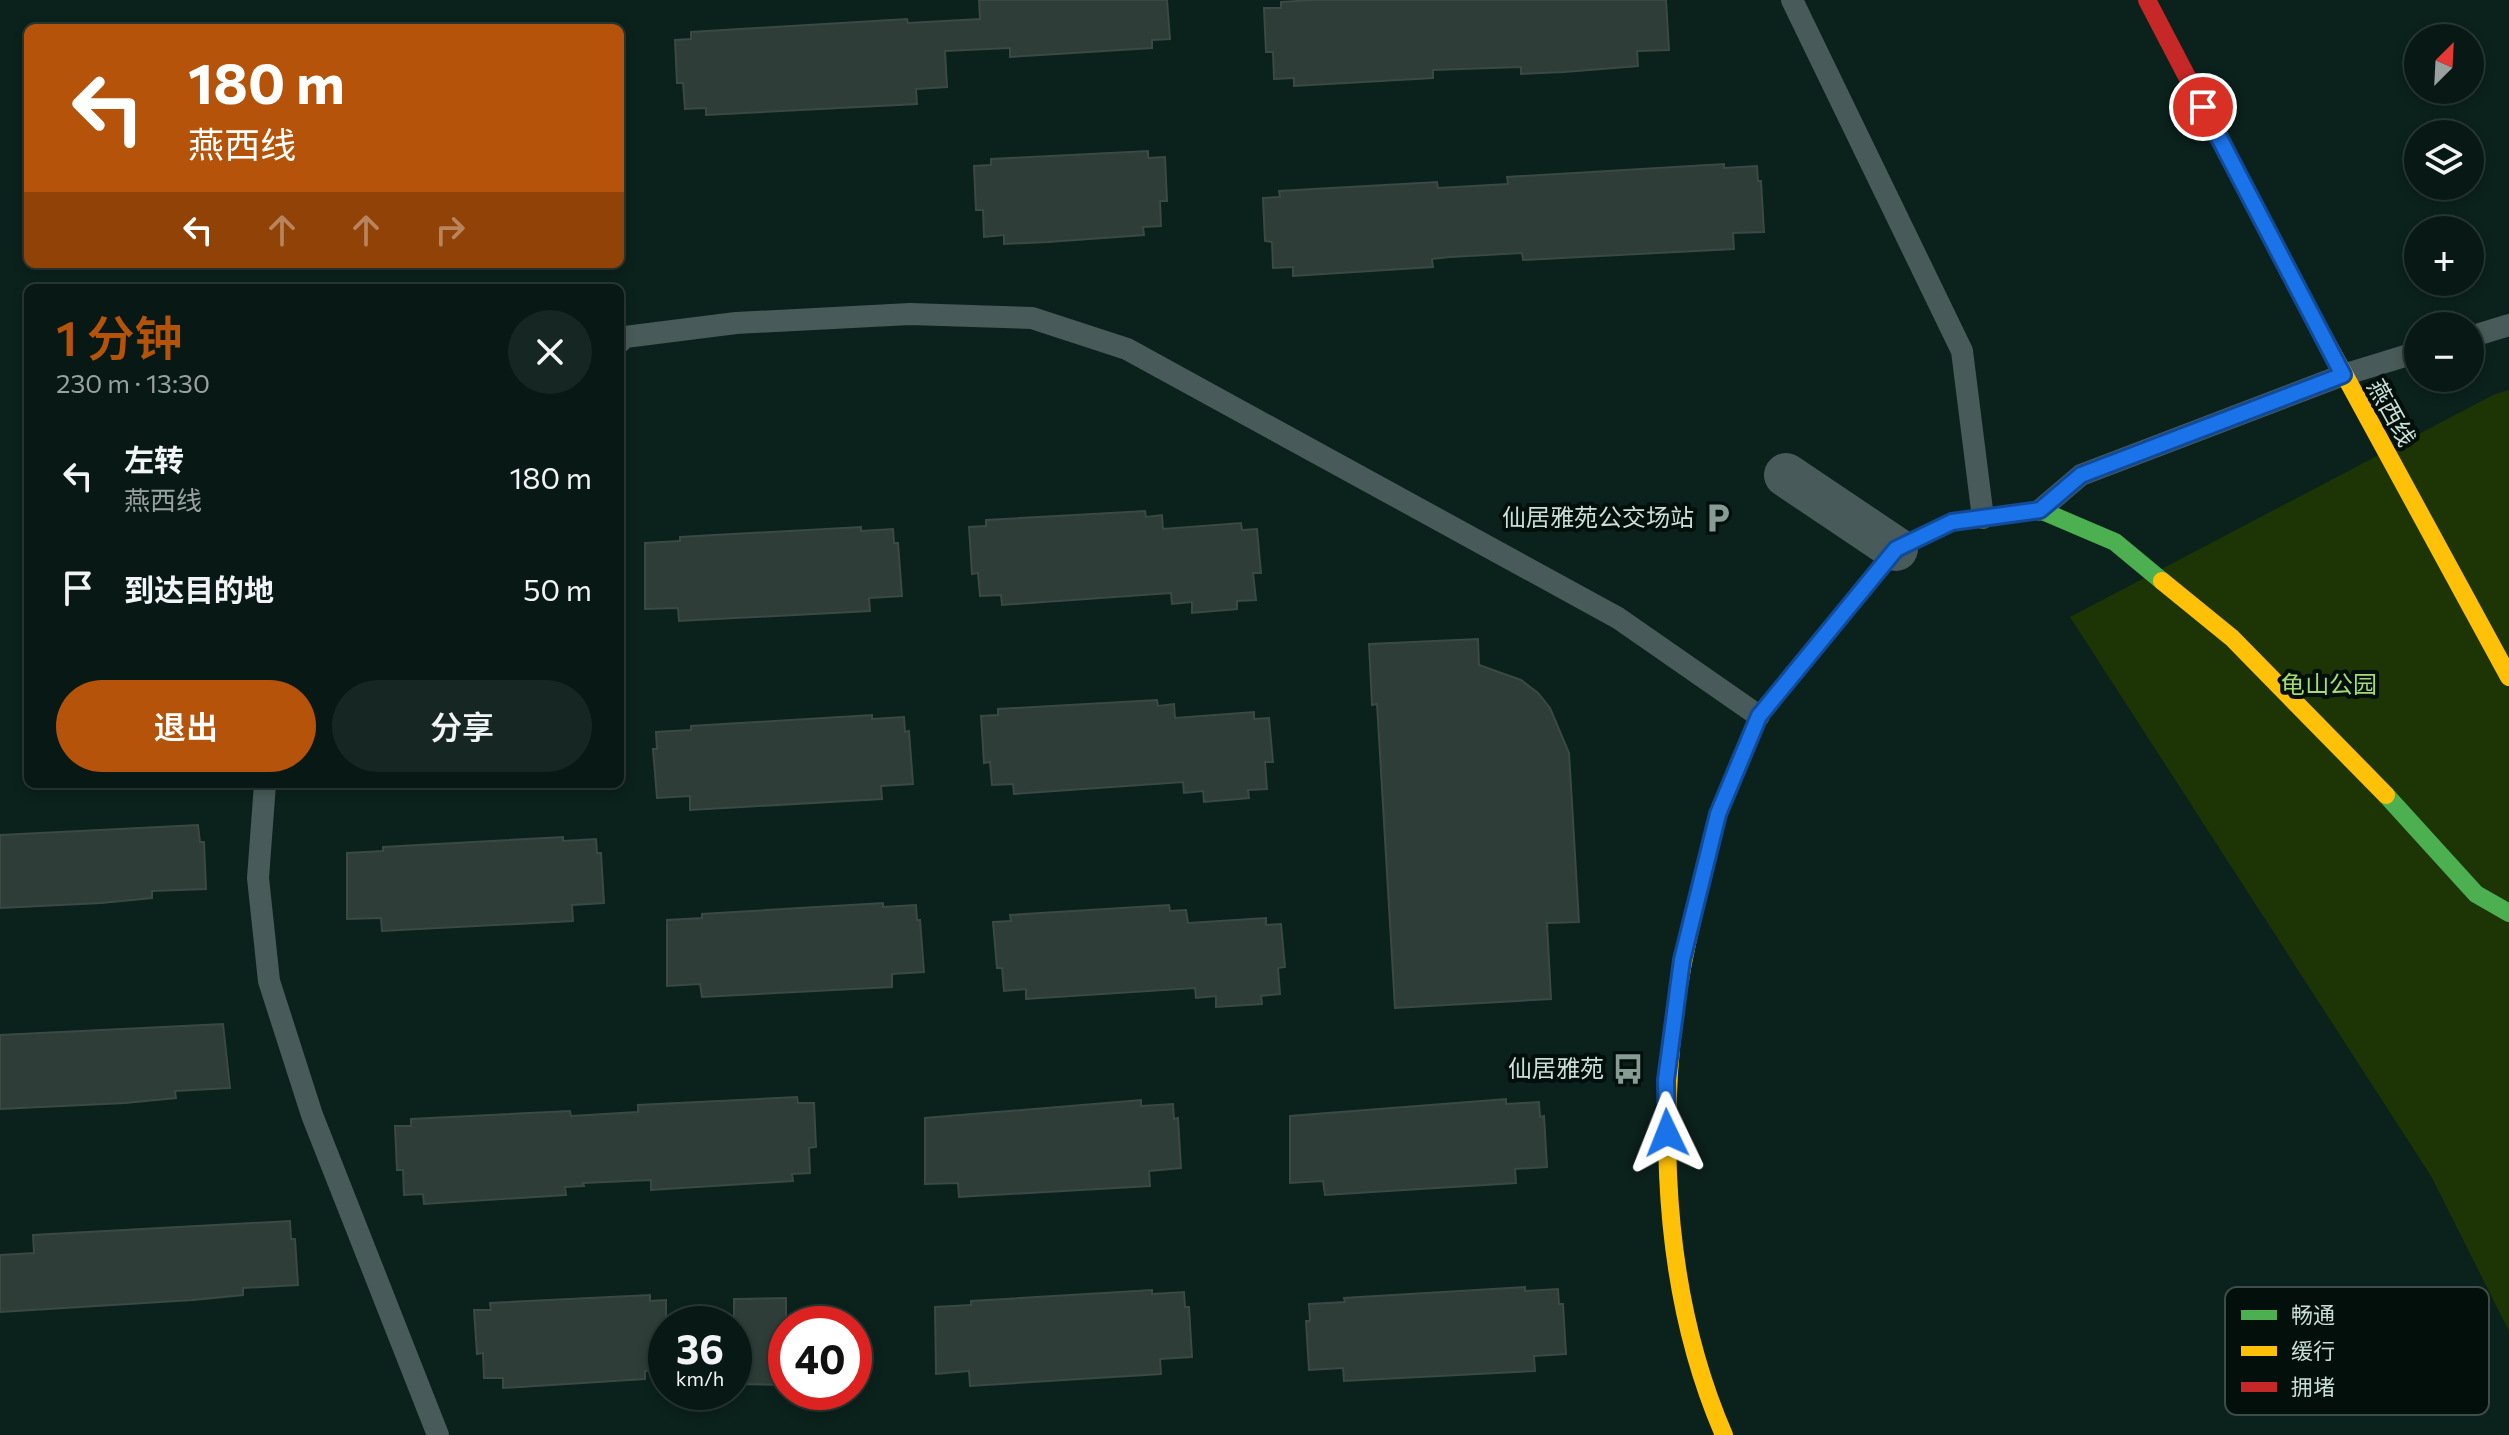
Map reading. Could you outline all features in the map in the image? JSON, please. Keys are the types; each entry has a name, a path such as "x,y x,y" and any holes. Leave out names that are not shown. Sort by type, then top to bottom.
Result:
{"street":[{"name":"燕西线","path":"2147,0 2343,375 2509,677"},
{"path":"1786,475 1896,549"},
{"path":"1724,1435 1714,1412 1686,1308 1670,1212 1666,1080 1682,960 1714,829 1759,716 1896,549 1952,522 2040,510 2115,542 2232,638 2346,751 2476,894 2509,913"}],"lane":[{"path":"1792,0 1962,351 1983,518"},
{"path":"624,338 736,323 910,314 1032,318 1127,349 1618,618 1759,716"},
{"path":"2484,333 2509,325"},
{"path":"2040,510 2081,475 2343,375 2404,356"},
{"path":"265,788 258,878 269,981 312,1115 438,1435"}],"green space":[{"name":"龟山公园","path":"2509,390 2509,1331 2431,1176 2070,617 2495,394"}],"building":[{"path":"979,0 1167,0 1170,39 1152,40 1152,48 1010,57 1010,48 945,51 947,87 916,89 917,104 706,115 706,108 685,109 683,83 677,83 675,40 691,39 691,32 907,19 908,23 980,19"},
{"path":"1666,0 1669,50 1637,51 1638,66 1564,72 1521,74 1521,67 1433,70 1433,78 1294,86 1294,78 1274,79 1273,52 1266,52 1264,8 1281,8 1281,2"},
{"path":"1148,151 1148,158 1165,157 1167,201 1160,201 1161,226 1143,227 1144,235 1004,244 1004,235 984,237 983,210 976,210 974,166 991,165 991,159"},
{"path":"1724,164 1724,168 1757,166 1758,181 1761,181 1764,232 1733,233 1734,249 1523,260 1522,253 1450,257 1432,259 1433,267 1293,276 1293,267 1273,268 1272,242 1265,241 1263,198 1280,197 1279,191 1437,182 1438,188 1508,184 1507,177"},
{"path":"1145,511 1146,517 1162,515 1163,529 1241,523 1242,530 1257,529 1261,573 1253,573 1256,600 1237,601 1237,609 1192,613 1192,602 1172,604 1171,593 1002,605 1001,595 980,596 978,573 972,574 969,527 986,526 986,520"},
{"path":"861,527 861,531 893,529 894,543 898,543 902,596 869,598 870,611 679,621 678,608 645,609 645,543 680,541 680,537"},
{"path":"1478,639 1479,665 1521,680 1538,693 1550,708 1569,753 1579,922 1547,923 1551,999 1395,1008 1377,704 1372,705 1369,644"},
{"path":"1157,700 1158,706 1174,704 1175,718 1254,712 1254,719 1269,718 1273,762 1265,762 1267,789 1248,790 1249,798 1204,802 1203,791 1184,793 1183,782 1014,794 1013,784 992,785 990,762 984,763 981,716 998,715 998,709"},
{"path":"872,715 872,719 904,717 905,732 909,731 913,784 881,786 882,799 690,810 690,796 657,798 653,749 657,749 656,732 691,730 691,726"},
{"path":"198,825 200,842 204,842 206,889 152,891 152,898 101,903 0,908 0,835"},
{"path":"563,837 563,841 596,839 597,853 601,853 604,903 572,905 573,921 382,931 381,918 347,919 347,853 383,851 383,847"},
{"path":"883,903 883,907 916,905 917,920 920,920 924,972 892,974 892,987 702,997 700,984 667,986 667,920 702,918 702,914"},
{"path":"1169,905 1170,911 1186,910 1188,923 1266,918 1266,925 1281,924 1285,967 1278,968 1280,994 1261,996 1262,1004 1216,1007 1216,996 1196,998 1195,988 1026,999 1026,989 1004,991 1002,968 997,968 993,922 1011,921 1010,915"},
{"path":"223,1024 230,1088 175,1091 176,1098 125,1103 0,1109 0,1035"},
{"path":"797,1097 798,1103 814,1103 816,1147 809,1148 810,1173 792,1174 793,1181 651,1190 651,1180 583,1183 584,1186 565,1187 566,1195 424,1204 423,1194 404,1195 403,1170 397,1170 395,1126 411,1126 411,1119 570,1111 571,1116 638,1112 638,1105"},
{"path":"1506,1099 1506,1104 1539,1102 1540,1117 1544,1116 1547,1167 1515,1169 1516,1183 1325,1195 1323,1181 1290,1183 1290,1116"},
{"path":"1141,1100 1141,1106 1173,1104 1174,1119 1178,1118 1181,1168 1149,1171 1150,1186 959,1197 958,1183 925,1184 925,1118"},
{"path":"290,1221 291,1239 295,1239 298,1285 243,1288 243,1295 193,1300 0,1312 0,1255 34,1253 33,1235"},
{"path":"1525,1287 1525,1291 1558,1289 1559,1304 1563,1304 1566,1354 1534,1356 1535,1371 1344,1381 1343,1368 1309,1370 1306,1321 1310,1321 1309,1304 1345,1302 1344,1298"},
{"path":"1152,1290 1152,1294 1184,1292 1185,1307 1189,1307 1192,1357 1160,1359 1161,1374 970,1386 969,1371 936,1374 935,1307 971,1305 971,1301"},
{"path":"650,1295 650,1301 666,1300 666,1306 648,1306 648,1371 645,1371 645,1379 503,1388 503,1378 484,1378 483,1353 477,1354 474,1310 491,1310 490,1303"},
{"path":"786,1298 786,1306 768,1306 768,1385 752,1384 752,1306 734,1306 734,1299"}],"traffic: fast":[{"path":"1694,913 1718,814 1759,716 1896,549 1952,522 2040,510 2115,542 2162,581"},
{"path":"2386,795 2476,894 2509,913"}],"traffic: slow":[{"path":"2295,284 2509,677"},
{"path":"2162,581 2232,638 2386,795"},
{"path":"1694,913 1672,1041 1668,1177 1674,1244 1685,1311 1702,1374 1724,1435"}],"traffic: jam":[{"path":"2147,0 2295,284"}],"place":[{"name":"仙居雅苑公交场站","path":"1718,518"},
{"name":"仙居雅苑","path":"1628,1069"}],"route":[{"path":"1667,1133 1666,1080 1682,960 1718,814 1759,716 1896,549 1952,522 2040,510 2081,475 2343,375 2203,107"}]}
